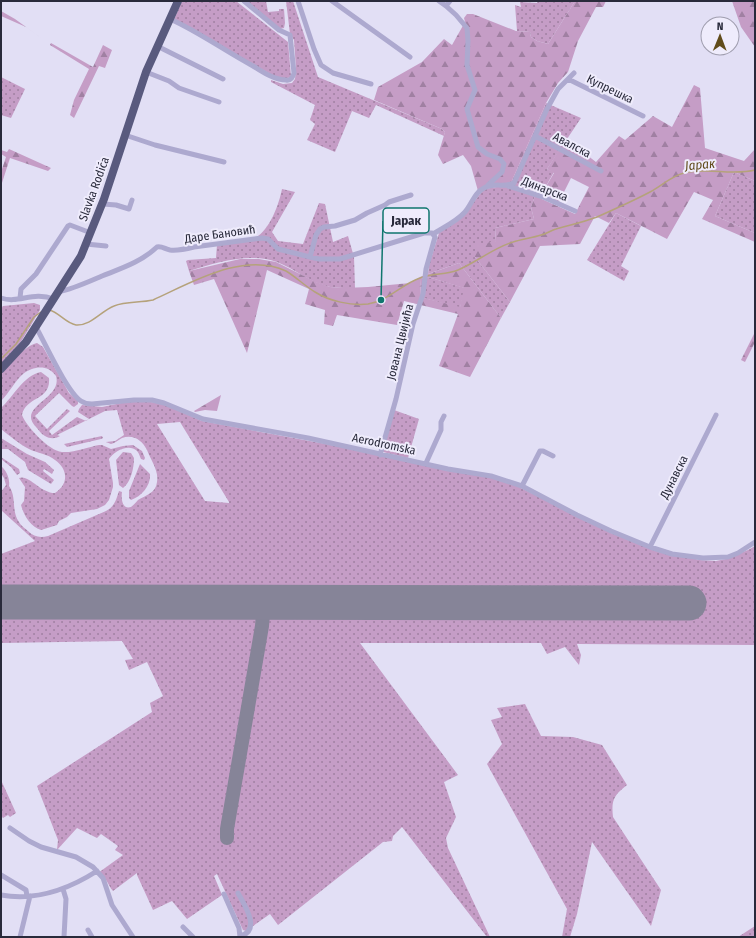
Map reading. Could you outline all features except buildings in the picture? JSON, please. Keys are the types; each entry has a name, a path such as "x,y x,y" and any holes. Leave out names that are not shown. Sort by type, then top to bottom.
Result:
{"main road":[{"name":"Slavka Rodića","path":"1,369 26,342 81,256 102,204 146,72 178,1"}],"street":[{"path":"170,19 184,25 236,57 271,76 290,80 294,73 290,35 279,30 244,1"},
{"path":"298,1 321,65 333,73 371,84"},
{"path":"332,1 410,57"},
{"path":"433,234 460,217 477,194 502,172 504,164 500,159 487,154 478,147 467,113 468,105 475,90 467,65 467,28 456,15 439,1"},
{"path":"446,6 450,1"},
{"path":"157,46 223,79"},
{"path":"146,72 169,81 179,88 219,102"},
{"path":"484,188 493,184 508,186 514,183 547,109 558,89 574,73"},
{"name":"Купрешка","path":"568,79 643,116"},
{"path":"125,135 155,146 224,162"},
{"name":"Авалска","path":"535,136 601,171"},
{"name":"Динарска","path":"508,186 543,197 575,211"},
{"path":"310,257 316,235 320,229 355,220 367,213 385,206 389,202 411,195"},
{"path":"102,204 116,205 129,209 132,200"},
{"path":"20,298 21,289 36,274 68,226 70,225 91,233"},
{"name":"Даре Бановић","path":"56,296 135,262 148,255 157,247 174,250 186,249 262,238 268,239 278,248 310,257 319,259 340,259 424,232 430,232 433,234"},
{"name":"Јована Цвијића","path":"380,455 392,413 413,324 423,294 426,269 436,239 433,234"},
{"path":"86,244 106,246"},
{"path":"1,298 7,300 56,296"},
{"name":"Aerodromska","path":"36,327 69,388 80,400 86,403 92,404 152,400 164,403 203,419 308,438 380,455 491,476 522,486 577,515 650,547 672,554 693,557 728,557 738,553 755,542"},
{"path":"426,464 441,430 441,422 444,416"},
{"name":"Дунавска","path":"650,547 716,416"},
{"path":"522,486 540,451 553,456"},
{"path":"10,828 29,841 42,847 76,857 88,863 103,878 112,905 133,937"},
{"path":"1,895 29,896 52,892 79,882 97,871"},
{"path":"1,875 26,890 29,896 20,937"},
{"path":"63,889 66,899 64,937"},
{"path":"224,894 243,936 249,930 251,920 238,893"},
{"path":"183,927 193,937"},
{"path":"88,930 92,937"}],"green space":[{"path":"182,1 236,1 288,42 291,76 287,79 281,80 174,20"},
{"path":"245,1 266,1 268,12 284,9 284,28 280,29"},
{"path":"286,1 293,1 318,77 442,129 445,132 444,136 376,105 369,118 352,111 335,152 307,140 315,124 310,120 315,105 271,82 271,80 283,84 292,83 295,79 296,68 294,40 290,34"},
{"path":"538,1 575,1 548,44 537,41 531,37 530,32 517,31 515,5 521,7 520,2 537,3"},
{"path":"575,1 606,1 603,7 596,7 578,41 568,72 558,83 546,103 510,185 501,183 493,184 478,191 471,166 463,155 443,164 438,155 445,132 442,129 374,100 378,87 422,62 444,39 452,45 465,22 464,18 467,14 473,14 516,31 530,32 531,37 537,41 548,44"},
{"path":"732,1 755,1 755,47 741,27 740,16 737,16"},
{"path":"1,11 15,19 44,40 26,27 1,16"},
{"path":"51,43 93,67 103,45 112,50 105,68 99,66 74,118 70,115 74,100 89,69 50,45"},
{"path":"1,77 25,89 11,118 1,115"},
{"path":"694,85 700,88 705,148 744,161 755,149 755,181 734,172 715,216 755,233 755,242 702,219 713,200 694,192 667,239 616,213 609,223 595,216 580,244 540,246 510,302 475,257 476,245 496,241 495,228 534,219 531,207 535,196 575,214 589,187 571,178 559,202 542,193 554,173 547,169 566,139 596,162 619,136 625,140 653,116 672,127"},
{"path":"546,103 581,118 547,169 554,172 542,193 510,185"},
{"path":"9,149 51,168 48,171 10,158 1,186 1,172 6,157 1,154 1,150 7,152"},
{"path":"734,172 755,181 755,233 715,216"},
{"path":"503,186 535,196 531,207 534,219 495,228 496,241 475,257 510,302 501,318 459,263 428,274 429,265 439,233 473,203 484,189"},
{"path":"282,189 295,192 272,232 278,241 303,244 319,203 325,204 333,242 348,236 354,257 355,288 330,287 323,285 284,265 266,259 244,258 189,271 186,261 216,258 217,245 255,238 260,234 273,216 279,202"},
{"path":"616,213 641,226 621,266 629,271 624,281 587,260"},
{"path":"240,259 259,259 276,262 316,282 330,287 344,288 410,283 420,277 459,263 501,318 470,377 439,366 458,314 404,301 397,325 337,315 333,326 324,324 325,310 305,304 309,289 267,270 247,353 214,279 194,285 189,271","holes":["428,277 464,288 460,307 420,297 421,279"]},
{"path":"428,277 465,288 460,308 420,297 421,279"},
{"path":"34,303 40,305 40,310 22,340 1,365 1,309 3,306"},
{"path":"755,332 755,342 745,362 741,360"},
{"path":"37,343 43,347 69,393 78,401 78,404 74,407 59,393 35,416 47,429 67,409 70,411 49,431 52,435 77,417 85,421 57,435 60,436 56,438 47,437 41,433 31,420 32,413 35,408 53,391 56,384 56,376 53,372 45,368 36,368 27,371 20,377 1,401 1,373 18,356"},
{"path":"41,372 49,378 49,385 42,395 28,404 22,415 28,425 45,443 57,451 62,452 76,451 99,445 111,449 133,445 142,451 145,458 144,460 141,459 137,451 130,448 122,449 114,453 109,459 113,487 109,500 105,505 97,509 71,513 59,521 57,525 41,530 28,520 24,513 21,505 24,501 25,487 19,478 23,477 44,490 55,493 60,489 65,481 64,472 59,464 52,458 25,447 1,429 1,408 29,377"},
{"path":"221,395 217,411 194,411"},
{"path":"126,402 151,402 163,404 202,421 326,444 493,478 515,485 613,534 699,560 716,561 726,559 755,546 755,645 577,644 581,655 579,665 565,647 547,654 541,643 360,643 458,775 444,782 456,817 446,838 448,848 490,937 487,937 402,827 393,836 392,841 383,842 278,925 270,914 246,931 243,930 217,874 214,876 222,895 187,919 172,901 153,910 137,873 113,891 105,879 98,873 123,855 115,850 118,846 101,834 97,838 77,828 57,850 58,840 37,786 152,712 150,703 163,696 147,662 129,670 125,660 133,659 122,641 1,643 1,554 35,541 1,510 1,492 6,485 1,474 1,466 5,470 8,478 17,518 21,525 30,533 40,537 48,536 106,511 113,505 119,491 122,492 122,500 124,505 126,507 131,507 138,500 155,489 157,473 143,443 133,437 122,438 111,444 106,442 115,441 124,435 117,410 105,411 89,419 78,412 82,405 102,407","holes":["180,422 229,502 205,501 157,424"]},
{"path":"394,410 419,419 408,458 383,452"},
{"path":"102,436 103,438 101,439 67,447 64,444"},
{"path":"1,438 27,454 45,462 54,470 52,474 44,469 43,471 54,480 51,484 28,470 25,462 8,449 1,449"},
{"path":"123,452 131,453 134,458 132,474 123,488 119,485 116,460"},
{"path":"1,457 19,469 20,473 17,475 11,467 1,459"},
{"path":"140,464 150,474 149,482 145,490 139,496 131,500 129,498 129,491"},
{"path":"525,704 541,736 573,737 602,745 627,785 614,798 613,817 661,890 651,926 592,842 577,914 570,937 562,937 567,909 487,764 502,744 491,720 502,717 497,708"},
{"path":"1,780 16,813 10,817 8,815 3,818 1,815"},
{"path":"755,926 755,935 752,937 738,937"}],"waterway":[{"name":"Јарак","path":"49,310 53,311 72,324 81,325 91,321 114,306 123,303 153,300 200,278 235,267 252,265 269,266 286,271 315,292 333,300 355,304 368,304 382,300 407,284 420,278 458,270 492,251 516,241 597,217 654,190 679,174 693,171 746,172 755,170"},
{"name":"Јарак","path":"1,359 16,344 34,317 41,312"}],"taxiway":[{"path":"227,838 227,829 262,626 264,602"}],"runway":[{"path":"1,602 689,603"}],"place":[{"name":"Јарак","path":"381,300"}]}
